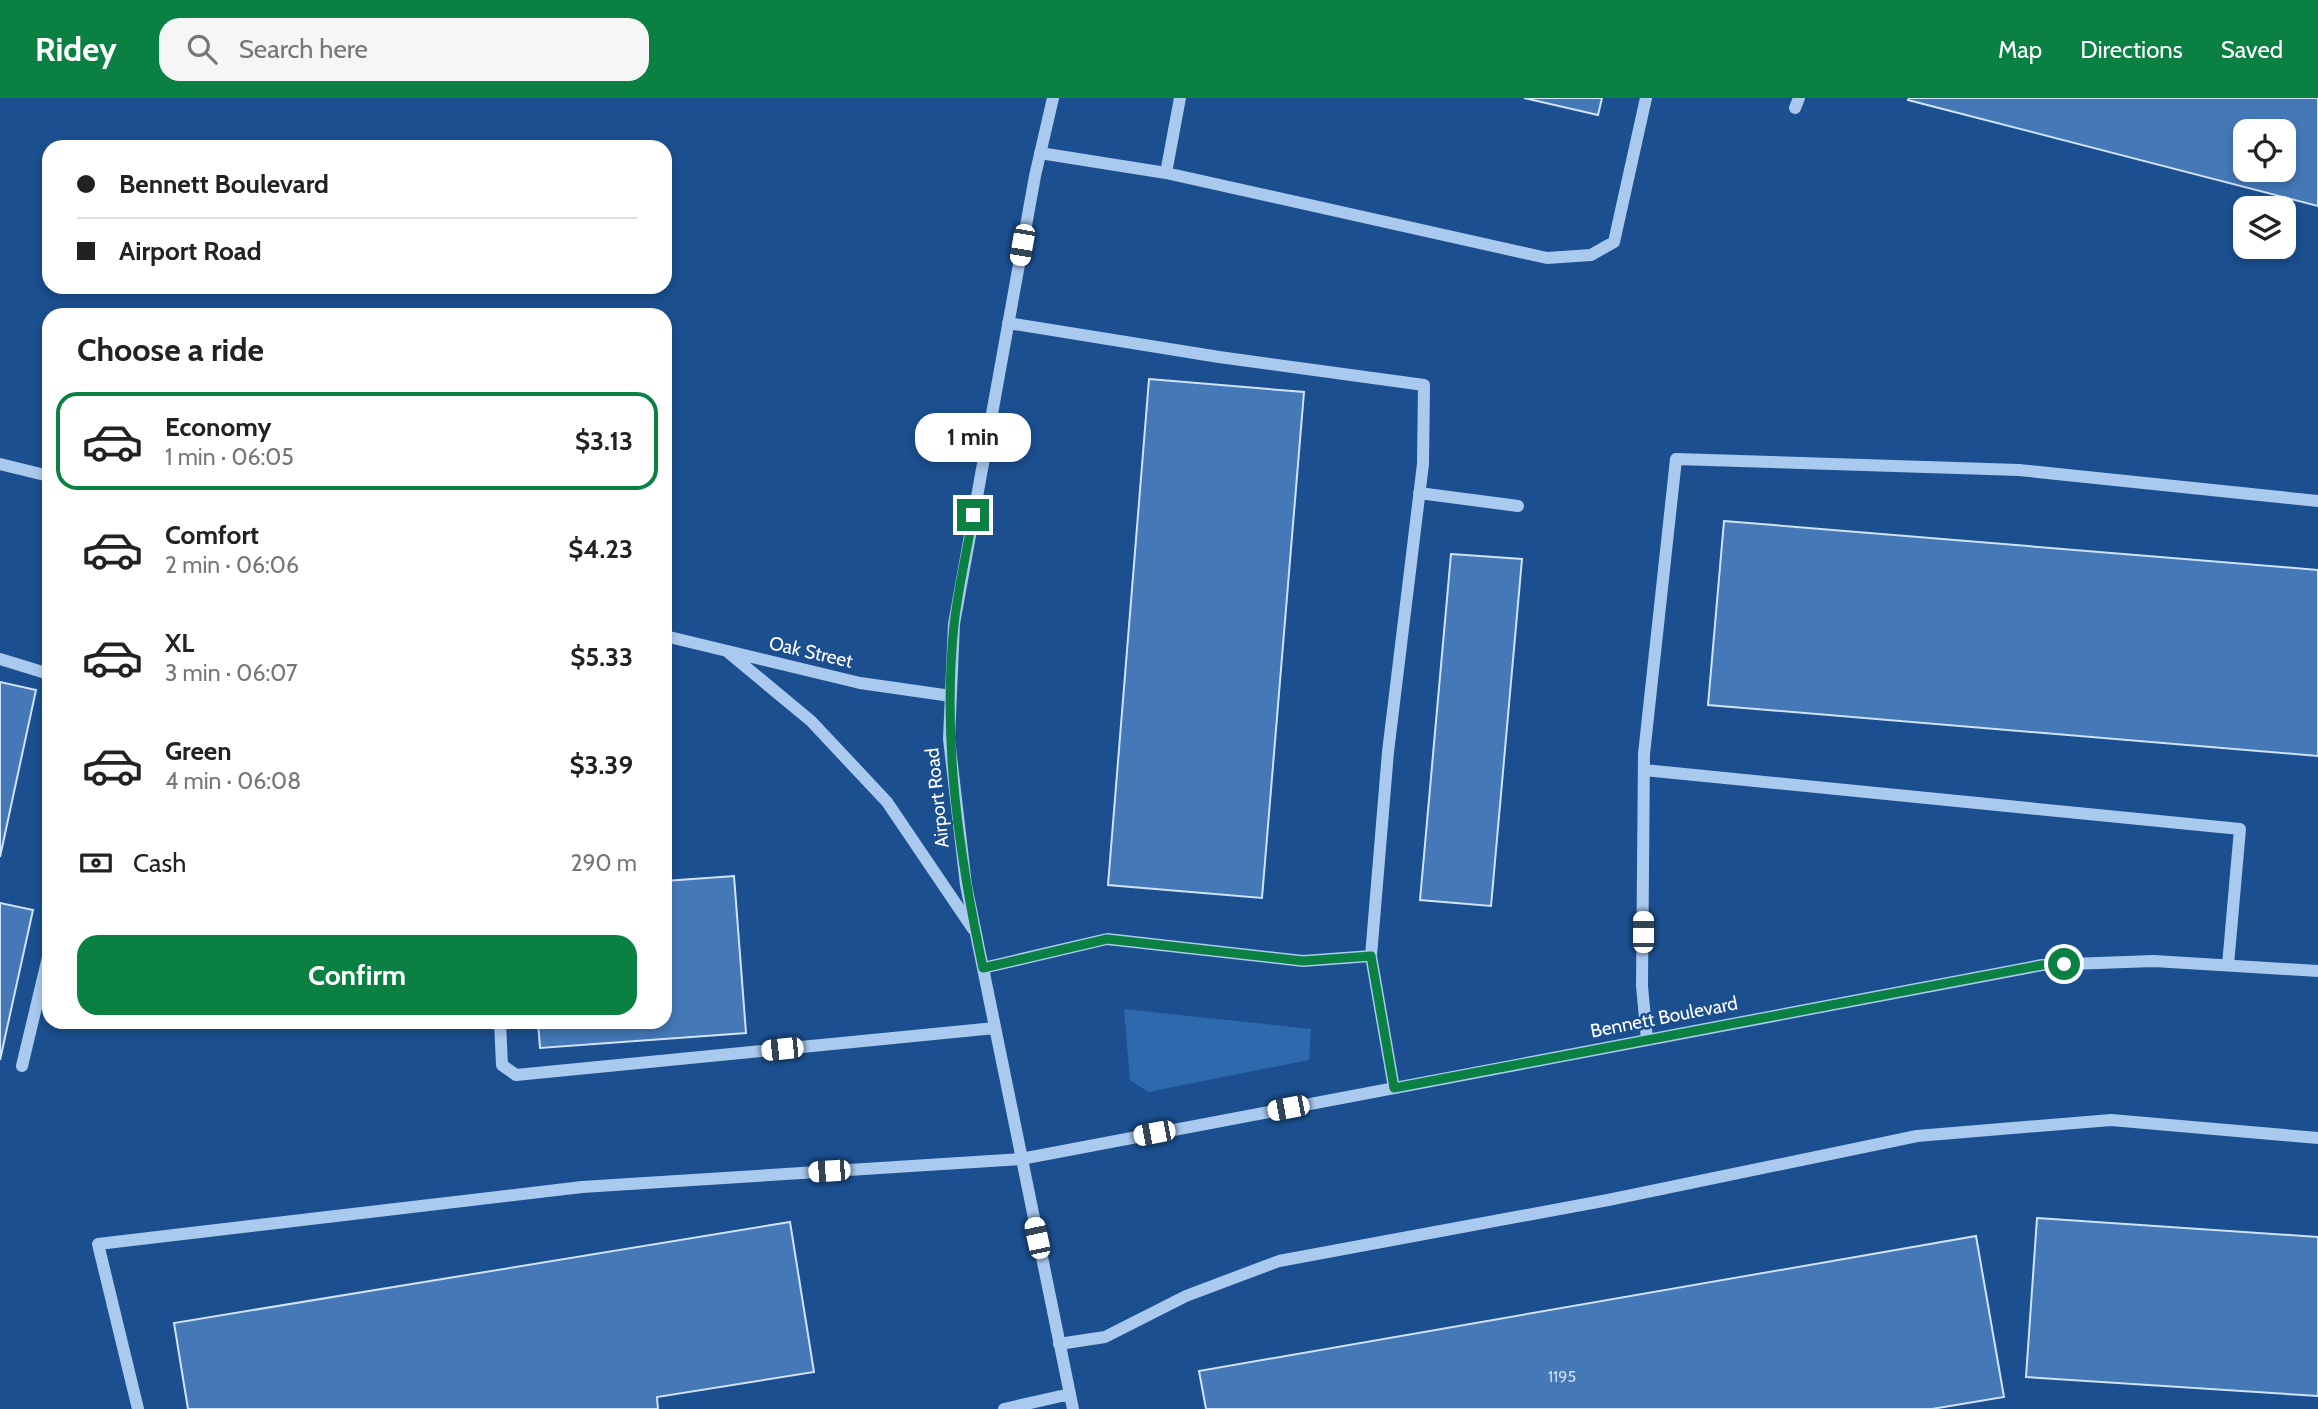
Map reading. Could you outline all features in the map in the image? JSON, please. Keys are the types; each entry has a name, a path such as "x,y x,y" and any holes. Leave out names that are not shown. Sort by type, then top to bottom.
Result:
{"street":[{"name":"Airport Road","path":"1053,98 1008,323 954,624 949,740 966,885 1073,1409"},
{"path":"1166,173 1180,98"},
{"path":"1040,153 1166,173 1547,258 1591,255 1614,242 1646,98"},
{"path":"1008,323 1424,385 1423,464 1388,752 1371,956 1394,1088"},
{"path":"1647,1040 1642,986 1644,770 1675,459 2019,470 2318,501"},
{"path":"0,464 42,474"},
{"path":"1419,494 1518,506"},
{"name":"Oak Street","path":"672,638 860,683 951,696"},
{"path":"729,653 811,721 887,802 976,934"},
{"path":"0,659 42,672"},
{"path":"1644,770 2240,829 2228,965"},
{"path":"983,968 1107,939 1303,961 1371,956"},
{"name":"Bennett Boulevard","path":"138,1409 99,1244 582,1187 1021,1159 2042,965 2154,961 2318,971"},
{"path":"23,1066 42,983"},
{"path":"500,1029 502,1065 516,1075 995,1028"},
{"path":"1059,1344 1105,1337 1186,1296 1279,1261 1608,1200 1917,1136 2111,1119 2318,1138"},
{"path":"1004,1409 1070,1394"}],"shaded area":[{"path":"1124,1009 1311,1029 1309,1060 1148,1092 1130,1080"}],"building":[{"path":"1524,98 1602,98 1598,115"},
{"path":"2318,98 2318,206 2296,200 2296,196 2279,196 1908,100"},
{"path":"1149,379 1304,392 1262,898 1108,885"},
{"path":"1724,521 2318,570 2318,756 1708,705"},
{"path":"1451,554 1522,559 1491,906 1420,900"},
{"path":"0,682 36,690 0,857"},
{"path":"734,876 746,1033 540,1048 539,1029 672,1029 672,880"},
{"path":"0,903 33,910 0,1060"},
{"path":"2037,1218 2318,1237 2318,1396 2026,1377"},
{"path":"790,1222 814,1372 657,1397 658,1409 188,1409 174,1323"},
{"path":"1976,1236 2004,1397 1932,1409 1206,1409 1199,1371"}],"route":[{"path":"973,515 954,624 949,740 966,885 983,968 1107,939 1303,961 1371,956 1394,1088 2042,965 2064,964"}]}
